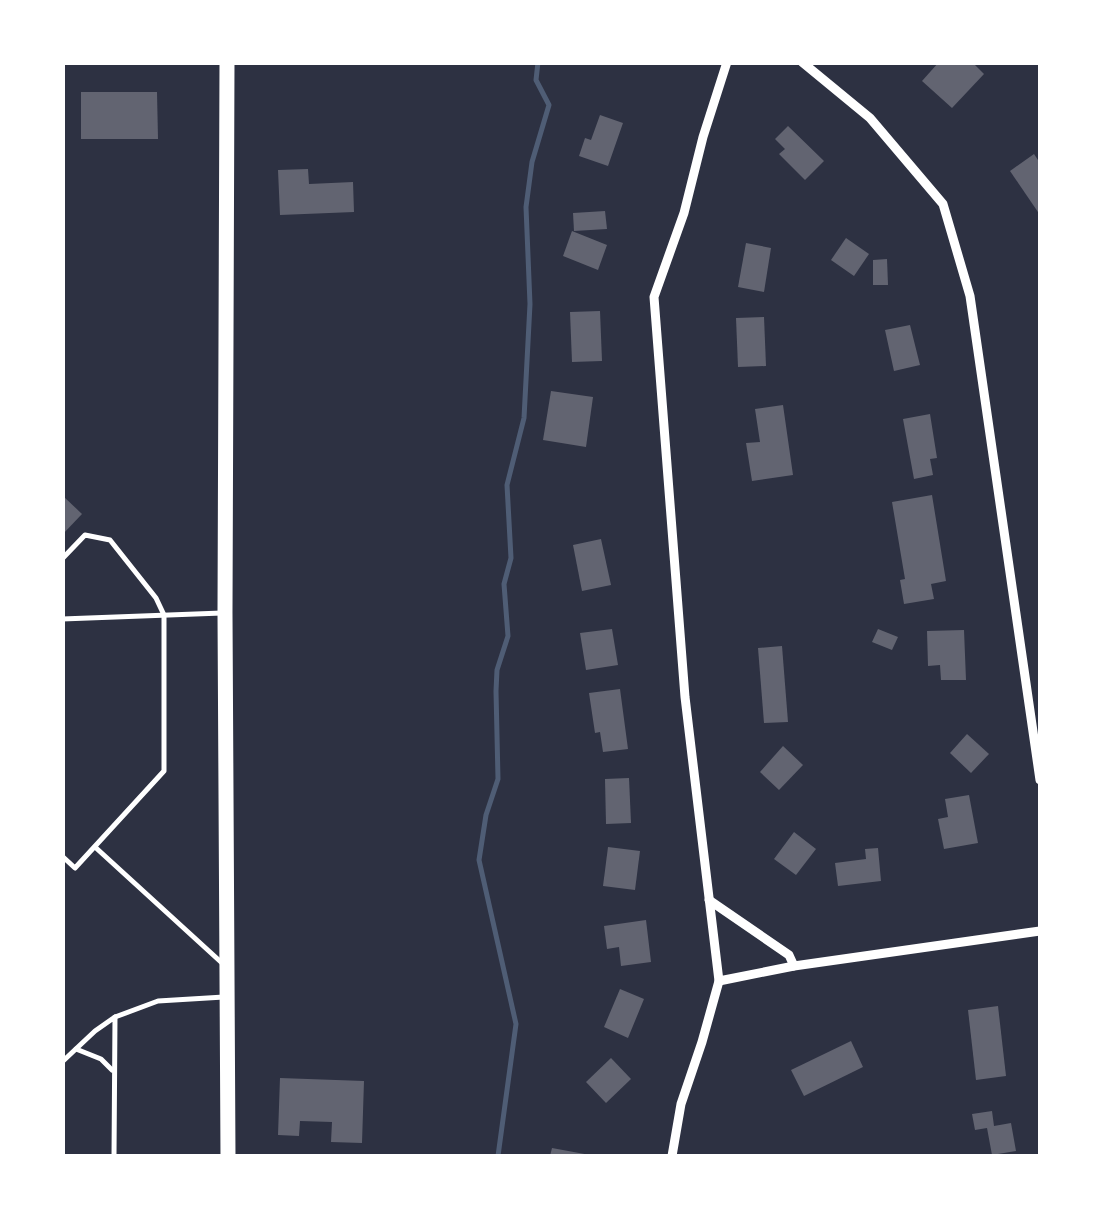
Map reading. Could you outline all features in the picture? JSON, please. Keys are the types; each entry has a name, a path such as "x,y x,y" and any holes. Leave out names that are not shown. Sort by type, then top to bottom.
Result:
{"main road":[{"path":"228,62 228,1156"}],"street":[{"path":"672,1156 681,1104 718,981 685,697 654,296 684,213 727,62"},
{"path":"802,62 870,118 943,204 970,296 1040,780"},
{"path":"709,900 789,955 794,966"},
{"path":"718,981 794,966 1040,932"}],"lane":[{"path":"62,558 85,535 110,540 156,598 164,615 164,771 76,868 62,856"},
{"path":"62,619 225,613"},
{"path":"95,847 226,967"},
{"path":"62,1062 115,1017 158,1001 227,997"},
{"path":"114,1156 115,1017"},
{"path":"76,1049 102,1059 114,1072"}],"building":[{"path":"939,62 972,62 984,74 952,108 922,81"},
{"path":"81,92 157,92 158,139 81,139"},
{"path":"600,115 623,123 608,166 579,156 585,138 591,140"},
{"path":"788,126 824,161 805,180 779,154 785,149 775,139"},
{"path":"1034,154 1040,163 1040,215 1010,171"},
{"path":"308,169 309,184 353,182 354,212 280,215 278,170"},
{"path":"605,211 607,229 574,231 573,213"},
{"path":"572,231 607,245 598,270 563,256"},
{"path":"846,238 869,254 854,276 831,260"},
{"path":"746,243 771,248 764,292 738,287"},
{"path":"887,259 888,285 873,285 873,260"},
{"path":"600,311 602,361 572,362 570,312"},
{"path":"764,317 766,366 738,367 736,318"},
{"path":"910,325 920,365 894,371 885,330"},
{"path":"551,391 593,397 586,447 543,440"},
{"path":"783,405 793,475 752,481 746,443 760,442 755,409"},
{"path":"930,414 937,458 930,459 933,475 914,479 903,419"},
{"path":"62,495 82,514 62,535"},
{"path":"932,495 946,581 931,584 934,599 904,604 900,580 905,579 892,502"},
{"path":"601,539 611,585 582,591 573,545"},
{"path":"612,629 618,665 586,670 580,633"},
{"path":"878,629 898,637 892,650 872,642"},
{"path":"964,630 966,680 941,680 940,665 928,666 927,631"},
{"path":"782,646 788,722 764,723 758,648"},
{"path":"620,689 628,749 603,752 600,732 595,733 589,693"},
{"path":"967,734 989,754 971,773 950,753"},
{"path":"783,746 803,765 779,790 760,772"},
{"path":"629,778 631,823 606,824 605,779"},
{"path":"969,795 978,843 944,849 938,819 948,817 945,799"},
{"path":"794,832 816,849 796,875 774,859"},
{"path":"608,847 640,851 635,890 603,886"},
{"path":"878,848 881,881 838,886 835,863 866,859 865,849"},
{"path":"646,920 651,962 621,966 619,947 607,949 604,926"},
{"path":"620,989 644,999 628,1038 604,1027"},
{"path":"998,1006 1006,1076 976,1080 968,1010"},
{"path":"851,1041 863,1067 804,1096 791,1070"},
{"path":"611,1058 631,1079 606,1103 586,1082"},
{"path":"280,1078 364,1081 362,1143 331,1142 332,1122 300,1121 299,1136 278,1135"},
{"path":"992,1111 994,1126 1011,1123 1016,1151 992,1155 987,1128 975,1130 972,1114"},
{"path":"552,1148 590,1155 590,1156 550,1156"}],"waterway":[{"path":"498,1156 516,1024 479,860 486,815 498,779 497,670 508,636 504,584 511,558 507,485 524,418 530,304 526,207 532,162 549,105 536,80 538,62"}]}
